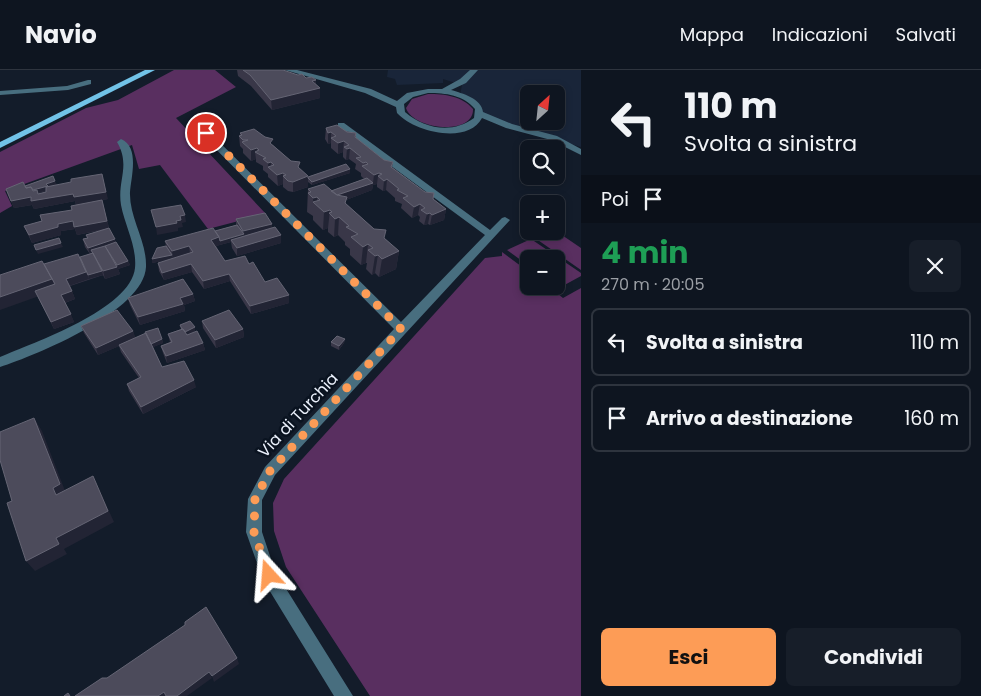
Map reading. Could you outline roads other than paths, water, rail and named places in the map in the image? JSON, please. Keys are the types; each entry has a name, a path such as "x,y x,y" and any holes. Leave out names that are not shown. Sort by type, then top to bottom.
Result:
{"main road":[{"path":"0,136 135,70"},
{"path":"0,145 151,70"}],"street":[{"path":"289,70 368,91 399,105"},
{"path":"444,91 463,81 474,70"},
{"path":"460,95 463,81"},
{"path":"0,93 68,88 88,82"},
{"path":"368,91 413,94"},
{"path":"509,126 471,125 452,130 424,127 406,118 401,113 399,105 404,98 428,91 444,91 460,95 475,104 480,114 509,126 554,138 581,152"},
{"path":"471,125 480,114"},
{"path":"195,123 401,329"},
{"path":"341,125 491,235"},
{"path":"0,362 101,316 124,299 132,287 139,274 139,257 125,197 130,162 128,152 120,142"},
{"name":"Via di Turchia","path":"344,696 269,575 254,532 255,499 270,471 505,220"}]}
